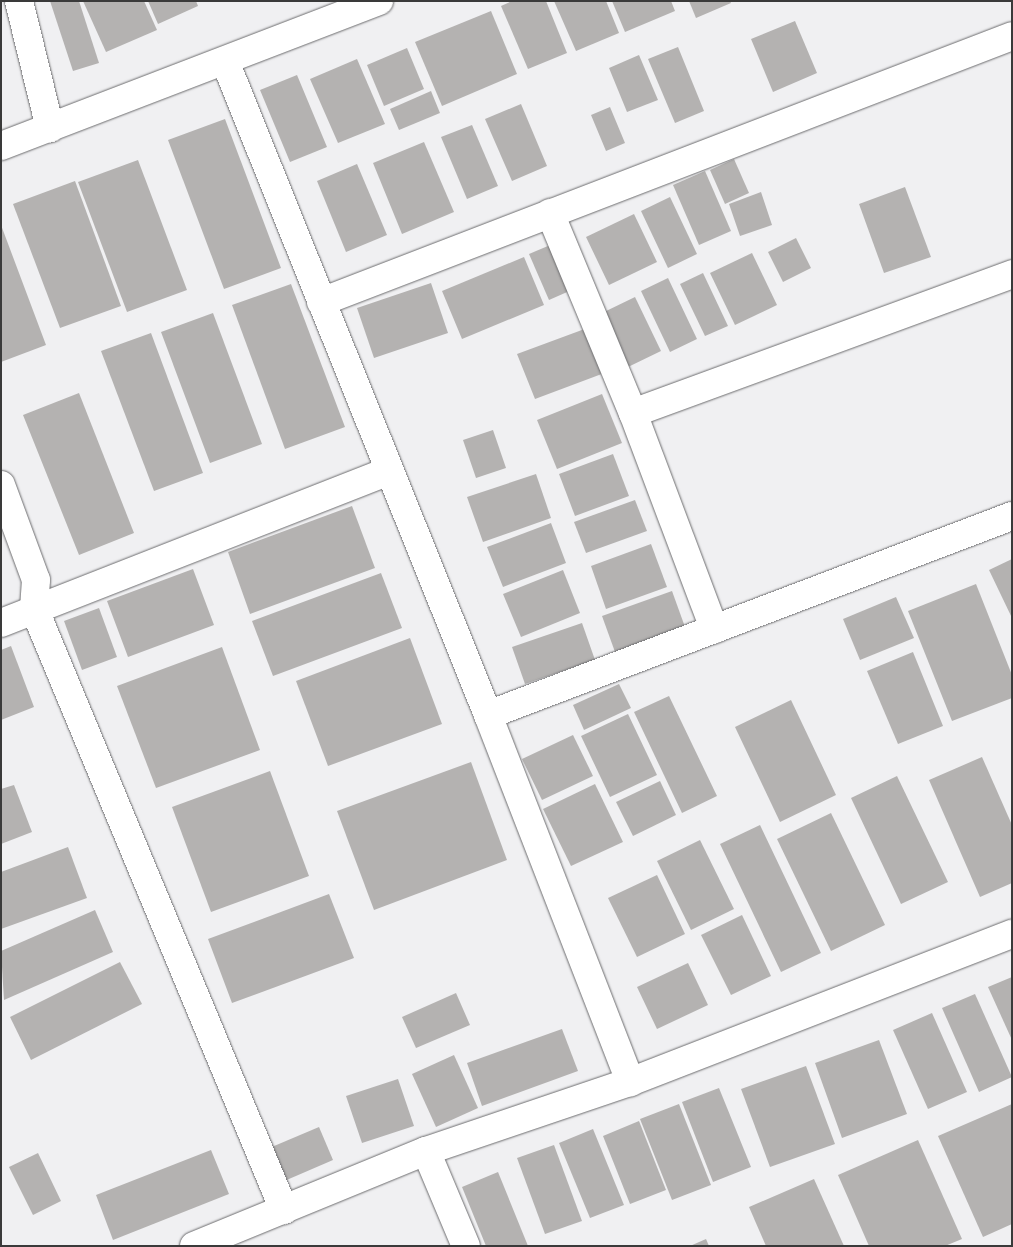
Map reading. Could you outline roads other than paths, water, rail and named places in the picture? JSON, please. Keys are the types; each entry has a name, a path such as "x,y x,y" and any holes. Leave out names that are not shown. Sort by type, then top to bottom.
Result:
{"street":[{"path":"19,1 50,128"},
{"path":"1,146 379,1"},
{"path":"321,302 1012,36"},
{"path":"225,61 388,471 488,715 630,1082"},
{"path":"550,213 633,413 714,629"},
{"path":"633,413 1012,274"},
{"path":"1,623 34,608 388,471"},
{"path":"1,484 36,580 34,608 284,1210"},
{"path":"488,715 1012,516"},
{"path":"201,1244 238,1238 284,1210 426,1151 630,1082 1012,934"},
{"path":"426,1151 466,1246"}]}
